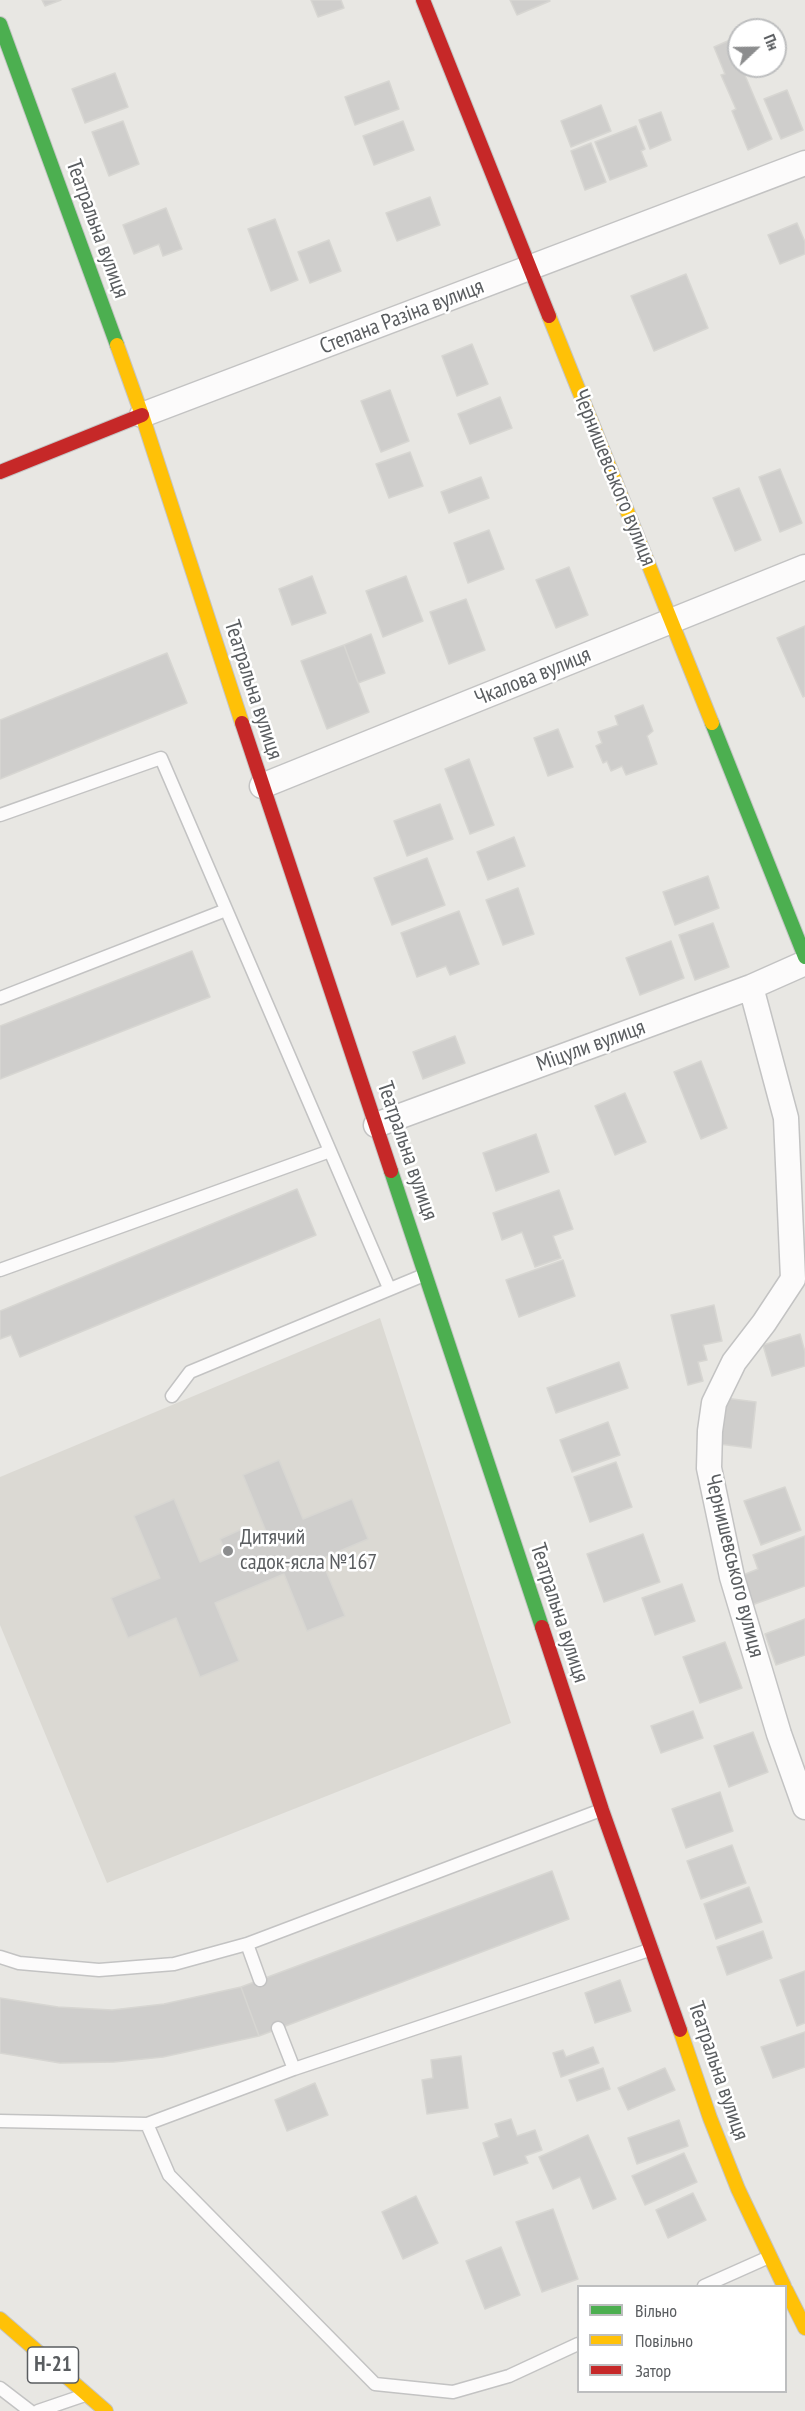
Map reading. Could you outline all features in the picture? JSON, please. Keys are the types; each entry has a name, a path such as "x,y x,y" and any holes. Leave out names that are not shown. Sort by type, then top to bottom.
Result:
{"street":[{"name":"Чернишевського вулиця","path":"423,0 805,957"},
{"name":"Театральна вулиця","path":"0,24 142,415 261,786 426,1274 602,1810 653,1949 710,2118 738,2189 783,2285"},
{"name":"Степана Разіна вулиця","path":"0,472 142,415 805,163"},
{"name":"Чкалова вулиця","path":"261,786 805,567"},
{"name":"Міцули вулиця","path":"376,1125 751,987 805,963"},
{"name":"Чернишевського вулиця","path":"751,987 786,1118 793,1279 764,1323 734,1362 714,1403 710,1431 709,1468 732,1577 779,1734 805,1807"},
{"name":"Театральна вулиця","path":"787,2292 805,2328"},
{"name":"Н-21","path":"0,2319 106,2411"}],"lane":[{"path":"0,815 161,758 389,1288"},
{"path":"0,998 226,910"},
{"path":"0,1270 330,1151"},
{"path":"172,1396 190,1372 426,1274"},
{"path":"0,1957 19,1963 99,1970 174,1964 247,1944 602,1810"},
{"path":"247,1944 260,1980"},
{"path":"0,2121 3,2123 147,2124 294,2069 653,1949"},
{"path":"278,2028 294,2069"},
{"path":"147,2124 169,2175 375,2384 453,2392 509,2376 577,2345"},
{"path":"706,2285 769,2257"},
{"path":"0,2388 30,2411"},
{"path":"38,2411 88,2394"}],"shaded area":[{"name":"Дитячий садок-ясла №167","path":"380,1318 511,1723 107,1883 0,1625 0,1477"}],"building":[{"path":"42,0 61,0 45,6"},
{"path":"311,0 341,0 344,8 318,17"},
{"path":"510,0 549,0 550,1 517,15"},
{"path":"727,41 727,78 746,78 772,139 748,150 732,111 736,109 721,75 725,74 714,47"},
{"path":"115,73 128,107 85,123 72,89"},
{"path":"389,81 399,109 355,125 345,97"},
{"path":"787,90 803,130 781,139 764,99"},
{"path":"601,105 611,131 571,147 561,121"},
{"path":"661,112 671,140 650,149 639,120"},
{"path":"123,121 139,164 109,176 92,132"},
{"path":"403,121 414,150 374,165 363,136"},
{"path":"636,126 645,149 641,151 647,166 610,180 595,142"},
{"path":"591,143 606,182 585,190 571,151"},
{"path":"430,197 440,225 397,241 386,213"},
{"path":"166,208 182,249 163,256 159,244 134,254 123,225"},
{"path":"275,219 298,280 271,291 248,229"},
{"path":"797,223 805,242 805,254 780,264 768,235"},
{"path":"329,240 341,271 310,283 298,252"},
{"path":"686,274 708,328 654,351 631,296"},
{"path":"472,344 488,384 457,396 442,356"},
{"path":"390,390 409,441 381,452 361,401"},
{"path":"500,397 512,428 470,444 458,414"},
{"path":"410,452 423,486 389,498 376,464"},
{"path":"780,469 802,523 780,532 759,477"},
{"path":"481,477 489,498 449,513 441,492"},
{"path":"739,488 761,540 735,551 713,498"},
{"path":"489,530 504,569 468,583 454,543"},
{"path":"569,567 588,615 556,628 536,580"},
{"path":"312,576 326,613 292,625 279,589"},
{"path":"406,576 423,621 383,637 366,591"},
{"path":"466,599 485,650 449,664 430,612"},
{"path":"805,626 805,696 803,697 777,638"},
{"path":"371,634 385,673 358,683 344,645"},
{"path":"344,645 369,712 327,729 301,661"},
{"path":"167,653 187,703 0,779 0,720"},
{"path":"643,705 653,731 647,736 657,764 626,775 622,766 611,771 607,761 603,763 596,746 602,743 598,732 618,725 615,716"},
{"path":"558,729 573,767 548,776 534,738"},
{"path":"469,759 494,825 470,834 445,769"},
{"path":"440,804 453,839 407,856 394,821"},
{"path":"514,837 525,866 488,880 477,852"},
{"path":"427,858 445,905 392,925 374,878"},
{"path":"708,876 719,908 675,925 663,892"},
{"path":"518,888 534,934 503,945 486,900"},
{"path":"459,911 479,964 450,975 446,966 417,977 401,933"},
{"path":"713,923 729,967 695,980 679,935"},
{"path":"671,941 684,978 640,995 626,958"},
{"path":"192,951 210,997 0,1079 0,1026"},
{"path":"455,1036 465,1063 423,1079 413,1052"},
{"path":"701,1061 727,1128 701,1139 674,1072"},
{"path":"625,1093 646,1142 615,1155 595,1106"},
{"path":"536,1134 549,1172 496,1191 483,1153"},
{"path":"297,1189 316,1235 20,1357 11,1335 0,1339 0,1311"},
{"path":"559,1190 573,1229 553,1236 561,1258 535,1267 522,1232 502,1240 493,1213"},
{"path":"563,1260 575,1296 519,1317 506,1280"},
{"path":"714,1305 722,1341 703,1345 707,1360 698,1362 703,1381 688,1385 671,1315"},
{"path":"800,1334 805,1352 805,1366 772,1376 763,1345"},
{"path":"619,1362 628,1388 556,1413 547,1388"},
{"path":"725,1398 756,1402 751,1448 719,1444"},
{"path":"608,1422 620,1455 572,1472 560,1440"},
{"path":"279,1460 303,1519 352,1499 368,1539 321,1559 345,1616 307,1631 284,1574 215,1603 239,1661 200,1677 176,1618 128,1638 111,1598 160,1578 134,1516 174,1499 200,1562 225,1551 220,1539 242,1529 247,1542 267,1534 243,1475"},
{"path":"616,1462 632,1507 590,1522 574,1477"},
{"path":"785,1487 801,1530 761,1545 744,1501"},
{"path":"643,1534 660,1582 604,1602 587,1554"},
{"path":"805,1536 805,1586 749,1606 738,1577 758,1569 753,1555"},
{"path":"682,1584 695,1621 655,1635 642,1598"},
{"path":"805,1619 805,1655 776,1665 765,1634"},
{"path":"725,1642 742,1688 700,1703 683,1657"},
{"path":"693,1711 703,1738 661,1753 651,1726"},
{"path":"753,1732 768,1772 729,1787 714,1746"},
{"path":"720,1792 733,1831 686,1848 672,1809"},
{"path":"732,1845 746,1883 701,1899 687,1861"},
{"path":"552,1871 569,1919 259,2036 241,1987"},
{"path":"749,1887 762,1922 716,1939 704,1904"},
{"path":"763,1931 772,1958 727,1975 717,1947"},
{"path":"805,1971 805,2023 797,2026 780,1980"},
{"path":"620,1980 631,2011 595,2023 585,1993"},
{"path":"241,1987 259,2036 163,2057 114,2062 60,2063 0,2053 0,1998 58,2007 112,2010 164,2004"},
{"path":"805,2032 805,2067 773,2078 761,2047"},
{"path":"593,2047 599,2063 561,2077 553,2053 563,2050 566,2057"},
{"path":"461,2056 468,2108 427,2114 422,2080 433,2078 431,2060"},
{"path":"603,2068 610,2089 577,2101 569,2080"},
{"path":"665,2068 675,2090 628,2110 618,2088"},
{"path":"315,2083 328,2115 287,2131 275,2100"},
{"path":"511,2119 517,2136 535,2130 542,2150 525,2156 528,2163 494,2175 483,2143 499,2137 495,2124"},
{"path":"679,2120 688,2146 637,2164 628,2138"},
{"path":"588,2135 616,2199 593,2209 580,2177 553,2189 539,2157"},
{"path":"684,2153 697,2182 645,2205 632,2176"},
{"path":"693,2193 706,2220 668,2238 656,2210"},
{"path":"416,2196 438,2243 403,2259 382,2212"},
{"path":"553,2209 578,2279 542,2292 516,2222"},
{"path":"501,2247 520,2295 485,2309 466,2261"}],"traffic: fast":[{"path":"0,24 117,345"},
{"path":"712,723 805,957"},
{"path":"391,1171 542,1627"}],"traffic: slow":[{"path":"549,316 712,723"},
{"path":"117,345 242,723"},
{"path":"680,2030 710,2118 738,2189 784,2285"},
{"path":"787,2292 805,2328"},
{"path":"0,2319 106,2411"}],"traffic: jam":[{"path":"423,0 549,316"},
{"path":"0,472 142,415"},
{"path":"242,723 391,1171"},
{"path":"542,1627 602,1810 680,2030"}],"place":[{"name":"Дитячий садок-ясла №167","path":"228,1551"}]}
